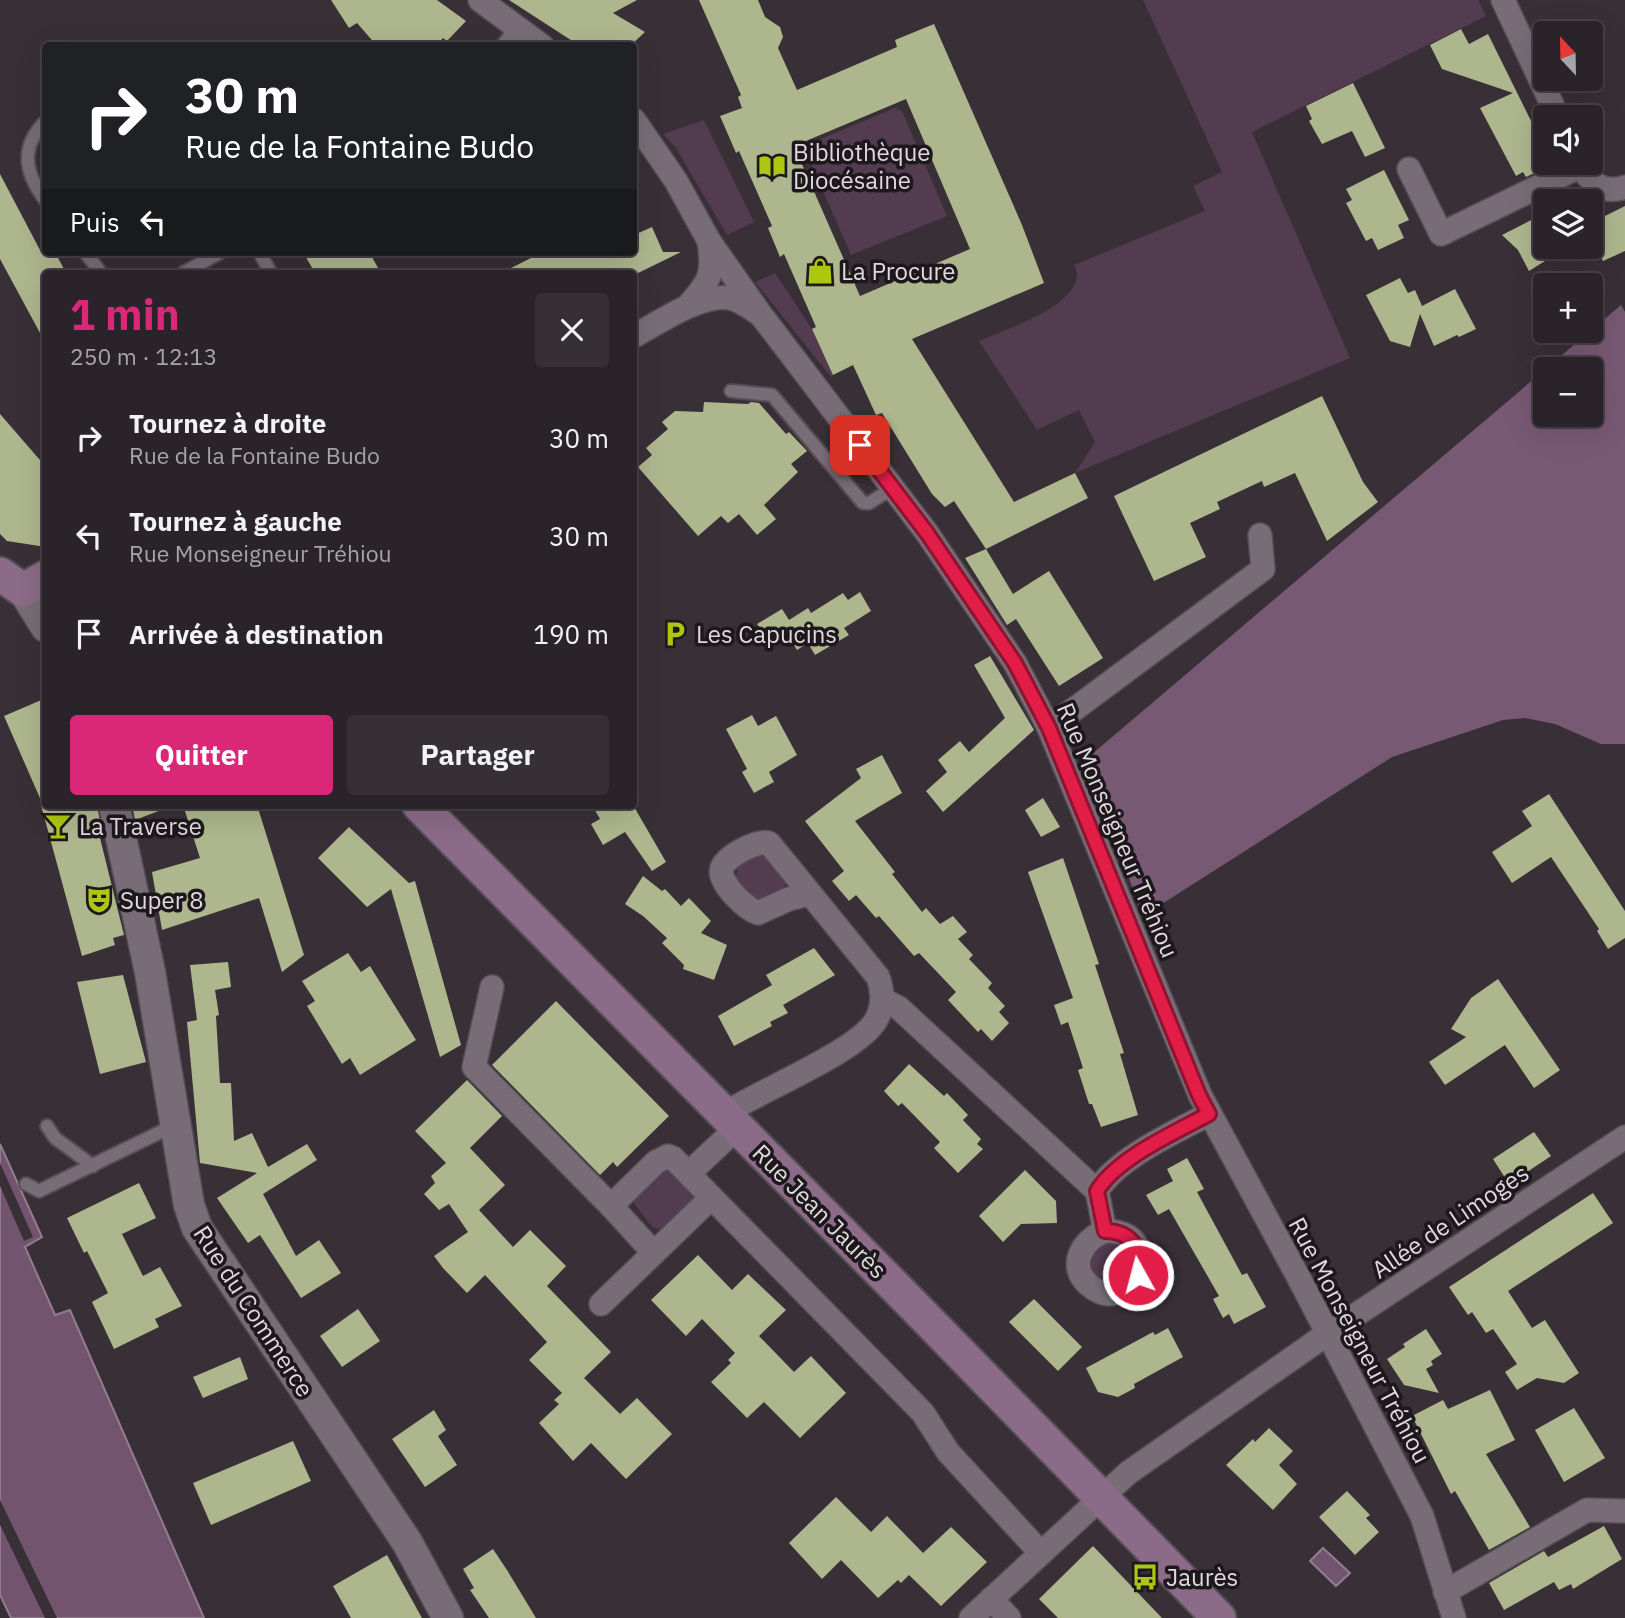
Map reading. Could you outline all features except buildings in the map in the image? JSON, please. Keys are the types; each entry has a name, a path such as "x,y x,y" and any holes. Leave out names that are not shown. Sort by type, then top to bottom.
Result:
{"main road":[{"name":"Rue Jean Jaurès","path":"423,809 1219,1618"}],"street":[{"path":"480,0 537,42"},
{"path":"1503,0 1552,105"},
{"name":"Rue Monseigneur Tréhiou","path":"637,124 676,181 709,241 927,533 1015,663 1049,728 1199,1095 1301,1282 1422,1516 1454,1618"},
{"path":"1409,169 1441,234 1558,175"},
{"path":"1588,175 1595,184 1604,189 1625,187"},
{"path":"687,307 711,275 709,241"},
{"path":"637,334 687,307 712,298 726,297 739,301 761,314"},
{"path":"1049,728 1263,569 1260,535"},
{"path":"23,580 42,618"},
{"name":"Rue du Commerce","path":"115,809 150,972 190,1205 203,1239 407,1542 448,1618"},
{"path":"689,1173 731,1121 858,1039 876,1020 882,999 878,977 809,894"},
{"path":"492,988 474,1067 654,1253"},
{"path":"882,999 899,1007 1097,1191 1105,1231"},
{"path":"1097,1191 1105,1178 1118,1166 1209,1114"},
{"name":"Allée de Limoges","path":"971,1618 1128,1473 1327,1334 1625,1137"},
{"path":"611,1206 663,1158 673,1158 923,1413 948,1451 1040,1552"},
{"path":"601,1304 711,1198"},
{"path":"1445,1592 1587,1510 1625,1511"},
{"path":"991,1599 1009,1618"}],"lane":[{"path":"505,42 516,27"},
{"path":"42,127 30,145 28,164 30,177 42,195"},
{"path":"88,256 99,270"},
{"path":"188,270 214,256"},
{"path":"731,391 772,395 863,503 869,503 893,488"},
{"path":"26,1184 39,1192 175,1124"},
{"path":"47,1126 55,1138 93,1166"}],"shaded area":[{"path":"1143,0 1478,0 1486,16 1252,132 1350,358 1075,473 1095,442 1079,410 1037,430 979,341 1037,316 1065,297 1074,287 1077,275 1074,265 1205,211 1193,186 1222,172"},
{"path":"895,108 902,111 947,216 851,255 805,150 806,145"},
{"path":"704,120 754,222 727,235 676,148 663,134"},
{"path":"775,273 812,329 833,375 831,377 755,282"},
{"path":"1621,305 1625,312 1625,744 1601,744 1555,724 1525,718 1503,720 1392,757 1143,916 1085,760 1533,380 1533,427 1603,427 1603,357 1560,357 1576,343 1603,343 1603,320"},
{"path":"763,853 787,882 780,893 764,900 752,896 736,878 741,863"},
{"path":"0,1144 42,1237 25,1247 55,1315 70,1310 204,1618 11,1618 0,1595"},
{"path":"664,1167 675,1170 696,1199 663,1231 652,1227 634,1203 636,1194"},
{"path":"1112,1240 1129,1251 1130,1272 1112,1283 1095,1276 1090,1262 1093,1249"},
{"path":"1323,1548 1350,1573 1336,1586 1310,1561"}],"pier":[{"path":"0,1163 33,1237 24,1241 0,1186"},
{"path":"0,1500 57,1618 45,1618 0,1525"}],"place":[{"name":"Bibliothèque Diocésaine","path":"772,166"},
{"name":"La Procure","path":"820,271"},
{"name":"Les Capucins","path":"675,634"},
{"name":"La Traverse","path":"58,826"},
{"name":"Super 8","path":"99,900"},
{"name":"Jaurès","path":"1145,1577"}],"route":[{"path":"860,445 927,533 1015,663 1049,728 1209,1114 1118,1166 1105,1178 1097,1191 1105,1231 1124,1234 1137,1248 1140,1257 1138,1275"}]}
